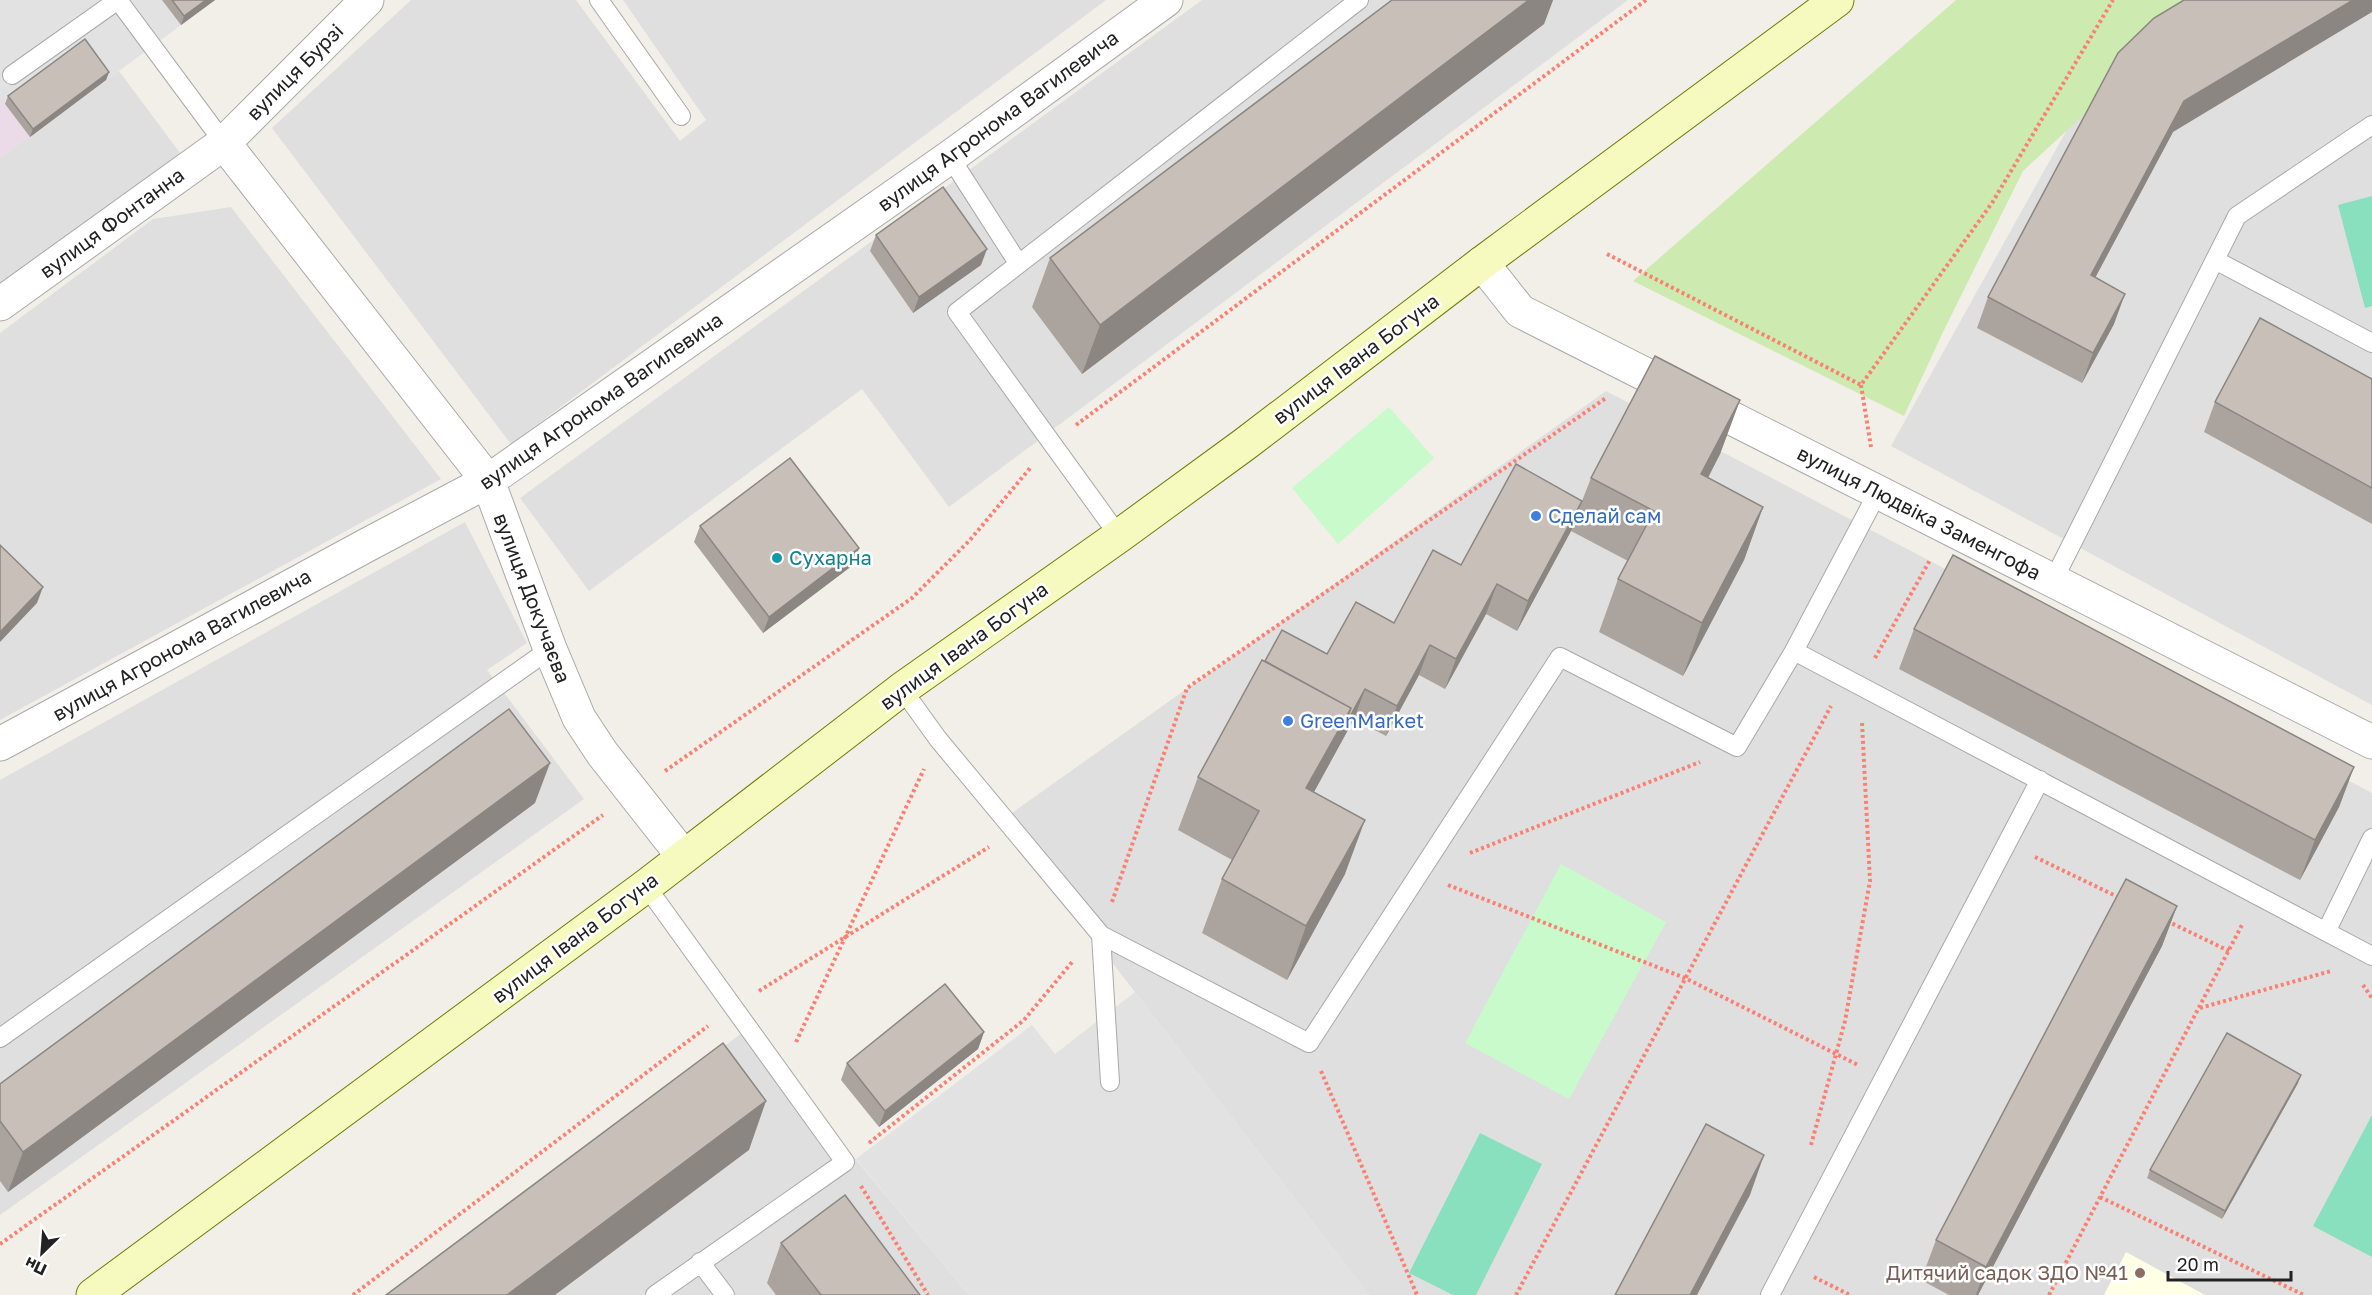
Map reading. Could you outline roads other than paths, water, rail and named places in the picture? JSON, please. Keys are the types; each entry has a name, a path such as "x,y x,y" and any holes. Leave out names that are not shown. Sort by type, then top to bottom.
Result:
{"street":[{"name":"вулиця Бурзі","path":"224,143 367,0"},
{"name":"вулиця Агронома Вагилевича","path":"0,744 488,482 950,157 1166,0"},
{"name":"вулиця Івана Богуна","path":"93,1295 646,886 902,689 1245,444 1482,263 1837,0"},
{"name":"вулиця Фонтанна","path":"0,304 224,143"},
{"name":"вулиця Докучаєва","path":"224,143 488,482 550,649 579,718 602,753 683,856"},
{"name":"вулиця Людвіка Заменгофа","path":"1482,263 1521,311 2372,742"}],"lane":[{"path":"12,75 118,0 224,143"},
{"path":"599,0 681,116"},
{"path":"1119,536 957,312 1359,0"},
{"path":"2053,581 2237,216 2372,125"},
{"path":"950,157 1018,263"},
{"path":"2215,260 2372,344"},
{"path":"902,689 938,738 1101,935 1309,1043 1560,657 1737,747 1794,651 1878,492"},
{"path":"0,1038 550,649"},
{"path":"1794,651 2372,956"},
{"path":"1770,1295 2040,780"},
{"path":"2325,932 2372,838"},
{"path":"646,886 845,1162 655,1295"},
{"path":"1101,935 1110,1082"},
{"path":"700,1262 725,1295"}],"place":[{"name":"Сделай сам","path":"1536,516"},
{"name":"Сухарна","path":"777,558"},
{"name":"GreenMarket","path":"1288,721"},
{"name":"Дитячий садок ЗДО №41","path":"2140,1273"}]}
